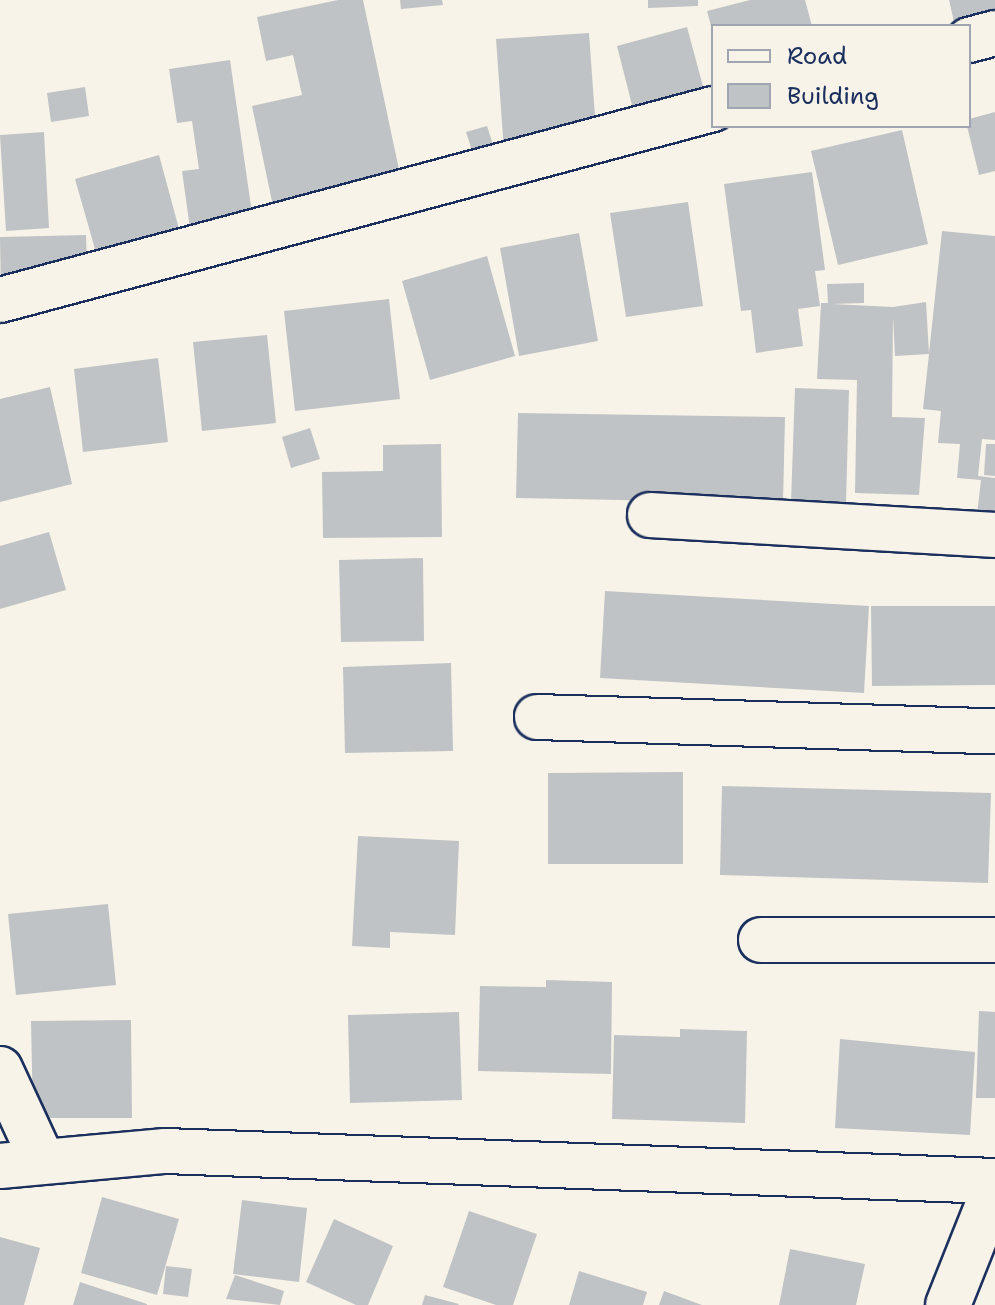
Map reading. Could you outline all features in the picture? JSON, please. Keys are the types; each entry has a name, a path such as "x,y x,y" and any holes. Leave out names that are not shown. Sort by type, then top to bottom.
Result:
{"street":[{"path":"971,39 995,33"},
{"path":"0,300 711,110"},
{"path":"650,515 995,535"},
{"path":"537,717 995,731"},
{"path":"761,940 995,940"},
{"path":"0,1069 43,1162"},
{"path":"0,1166 165,1151 995,1181"},
{"path":"948,1305 995,1187"}],"building":[{"path":"338,0 363,0 404,193 372,178 345,184 351,214 278,230 252,106 302,95 293,55 266,61 257,17"},
{"path":"400,0 442,0 443,5 401,9"},
{"path":"648,0 698,0 698,6 648,8"},
{"path":"750,0 805,0 811,24 711,26 707,11"},
{"path":"949,0 995,0 995,56 971,62 971,24 955,24"},
{"path":"687,27 704,90 633,109 617,46"},
{"path":"589,33 598,158 505,165 496,39"},
{"path":"230,60 255,234 192,243 182,171 199,169 192,121 177,123 169,69"},
{"path":"85,87 89,116 51,122 47,93"},
{"path":"995,112 995,171 979,175 967,128 971,128 971,118"},
{"path":"487,126 497,157 476,163 466,132"},
{"path":"902,130 928,244 838,265 811,151"},
{"path":"44,132 49,228 6,231 0,135"},
{"path":"159,155 188,262 97,256 75,179"},
{"path":"812,172 825,270 815,271 820,306 798,309 803,346 756,353 751,310 741,311 724,184"},
{"path":"688,202 703,306 626,317 610,213"},
{"path":"942,231 995,236 995,440 982,439 978,476 995,478 995,516 977,514 981,480 957,478 960,444 938,443 941,411 923,409 929,354 895,356 893,317 892,417 925,418 919,495 855,493 857,380 817,379 821,303 828,303 827,284 864,283 864,303 832,304 893,307 926,302 929,353"},
{"path":"579,233 598,341 519,356 500,248"},
{"path":"86,235 88,291 1,293 0,237"},
{"path":"487,256 515,356 430,380 402,281"},
{"path":"389,299 400,399 295,411 284,311"},
{"path":"267,335 276,423 202,431 193,342"},
{"path":"158,358 168,442 83,452 74,369"},
{"path":"50,387 72,484 0,502 0,399"},
{"path":"795,388 849,390 846,503 791,502"},
{"path":"518,413 785,417 783,503 516,498"},
{"path":"310,428 320,459 291,468 282,437"},
{"path":"441,444 442,537 323,538 322,472 383,471 383,445"},
{"path":"986,444 995,444 995,476 984,475"},
{"path":"49,532 66,590 0,609 0,546"},
{"path":"423,558 424,641 341,642 339,560"},
{"path":"605,591 869,606 864,693 600,678"},
{"path":"871,606 995,606 995,685 872,686"},
{"path":"451,663 453,751 345,753 343,667"},
{"path":"683,772 683,864 548,864 548,773"},
{"path":"722,786 991,793 988,883 720,875"},
{"path":"358,836 459,841 455,935 390,932 390,948 352,946"},
{"path":"108,904 116,985 16,995 8,914"},
{"path":"546,980 612,982 611,1074 478,1071 480,986 546,987"},
{"path":"979,1011 995,1012 995,1098 976,1098"},
{"path":"459,1012 462,1100 350,1103 348,1015"},
{"path":"131,1020 132,1118 33,1118 31,1021"},
{"path":"680,1029 747,1031 745,1123 612,1119 614,1035 680,1037"},
{"path":"840,1039 975,1052 970,1135 835,1128"},
{"path":"102,1197 179,1219 157,1295 81,1273"},
{"path":"242,1200 307,1208 299,1282 233,1274"},
{"path":"469,1211 537,1234 513,1305 496,1305 443,1287"},
{"path":"334,1219 393,1246 368,1305 356,1305 306,1282"},
{"path":"0,1237 40,1248 24,1305 0,1305"},
{"path":"790,1249 865,1264 856,1305 779,1305"},
{"path":"166,1266 192,1269 188,1297 163,1294"},
{"path":"579,1271 647,1292 643,1305 569,1305"},
{"path":"235,1275 284,1291 280,1305 226,1299"},
{"path":"80,1282 147,1304 147,1305 73,1305"},
{"path":"664,1291 702,1305 659,1305"},
{"path":"425,1295 459,1304 422,1305"}]}
